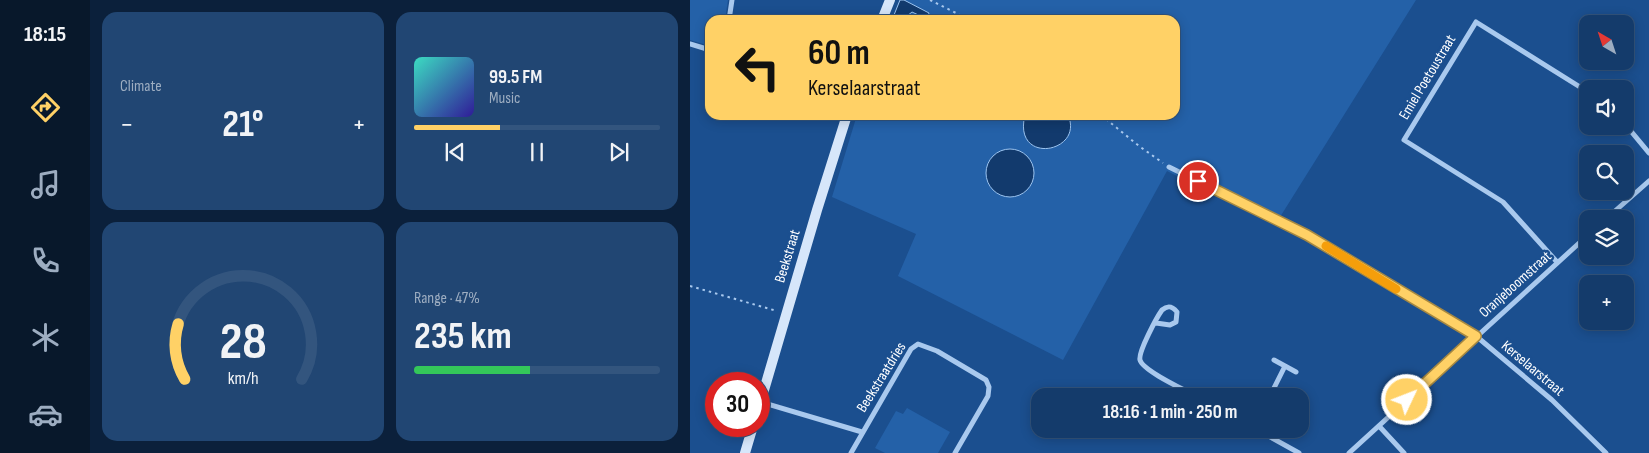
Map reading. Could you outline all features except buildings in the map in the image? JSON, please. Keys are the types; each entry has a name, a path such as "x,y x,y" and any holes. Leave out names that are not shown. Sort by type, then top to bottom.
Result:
{"street":[{"path":"730,15 732,0"},
{"path":"884,15 890,0"},
{"name":"Emiel Poetoustraat","path":"1557,262 1503,202 1404,140 1476,22 1579,86"},
{"path":"690,44 705,48"},
{"name":"Beekstraat","path":"769,372 845,120"},
{"path":"1634,135 1649,153"},
{"name":"Kerselaarstraat","path":"1169,167 1307,235 1476,336 1552,400 1606,453"},
{"path":"1616,210 1649,181"},
{"name":"Oranjeboomstraat","path":"1350,453 1579,243"},
{"path":"1156,323 1170,325 1176,322 1177,312 1170,307 1166,307 1158,315 1156,323 1141,350 1140,360 1146,369 1181,388"},
{"name":"Beekstraatdries","path":"851,453 911,349 918,344 937,351 986,380 989,387 988,396 955,453"},
{"path":"1274,360 1296,372"},
{"path":"1274,388 1286,366"},
{"name":"Beekstraatdries","path":"770,407 862,432"},
{"path":"1379,426 1404,453"},
{"path":"745,453 750,437"},
{"path":"1272,438 1299,453"}],"path":[{"path":"930,0 960,15"},
{"path":"1107,120 1169,167"},
{"path":"690,286 786,313"}],"shaded area":[{"path":"690,0 728,0 726,15 705,15 705,44 690,40"},
{"path":"900,0 1416,0 1275,225 1167,171 1063,360 898,276 916,234 832,197 855,120 1180,120 1180,15 894,15"},
{"path":"900,0 904,0 929,13 928,15 918,15 912,12 908,15 894,15"},
{"path":"1025,120 1069,120 1071,128 1067,138 1058,145 1048,148 1037,147 1029,142 1024,131"},
{"path":"1005,149 1015,149 1027,156 1034,168 1034,178 1027,190 1015,197 1005,197 997,193 990,186 986,178 986,168 990,160 997,153"},
{"path":"907,408 950,432 938,453 885,453 875,448 896,411 903,414"}],"slow traffic":[{"path":"1326,246 1396,289"}],"route":[{"path":"1198,181 1307,235 1476,336 1407,400"}]}
